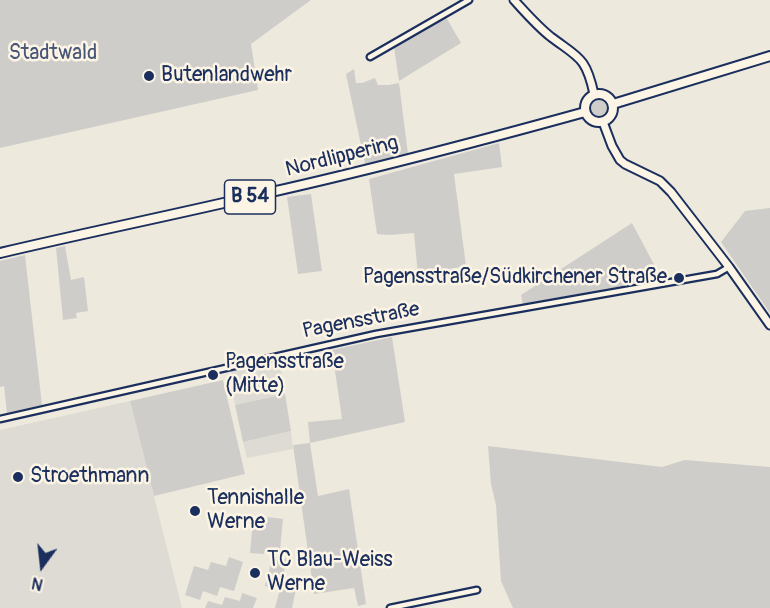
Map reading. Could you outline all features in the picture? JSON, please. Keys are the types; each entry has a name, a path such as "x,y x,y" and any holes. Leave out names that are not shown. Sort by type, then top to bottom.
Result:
{"main road":[{"path":"613,104 770,56"},
{"path":"594,94 608,96 613,104 613,113 603,122 594,121 585,112 587,100 594,94"},
{"name":"Nordlippering","path":"0,253 223,204 499,136 585,112"}],"street":[{"path":"370,57 470,0"},
{"path":"514,0 550,36 581,60 591,78 594,94"},
{"path":"603,122 620,160 660,182 670,192 729,267 770,325"},
{"name":"Pagensstraße","path":"0,419 376,334 717,274 729,267"},
{"path":"390,608 477,590"}],"shaded area":[{"path":"280,362 285,394 235,405 229,375 232,371"},
{"path":"130,401 182,608 0,608 0,430"},
{"path":"291,431 293,449 247,458 243,442"}],"green space":[{"name":"Stadtwald","path":"0,0 311,0 251,44 258,90 0,148"},
{"path":"446,17 461,43 399,81 394,47"},
{"path":"354,69 356,83 375,78 378,85 399,83 408,154 365,164 346,74"},
{"path":"599,97 607,100 610,108 607,116 599,119 591,116 588,108 591,100"},
{"path":"499,143 502,167 454,174 466,266 418,275 414,233 377,234 369,179"},
{"path":"311,194 322,271 298,274 287,197"},
{"path":"770,208 770,313 721,242 745,211"},
{"path":"632,223 658,272 653,272 654,280 523,304 521,295"},
{"path":"65,246 71,280 84,277 88,311 76,313 77,318 63,320 56,248"},
{"path":"25,255 42,405 7,413 4,386 0,387 0,261"},
{"path":"392,337 405,422 310,443 308,422 342,419 332,350"},
{"path":"223,380 245,474 154,496 130,401"},
{"path":"285,394 291,431 243,442 235,405"},
{"path":"310,443 318,496 349,489 366,604 358,606 354,588 314,594 293,445"},
{"path":"488,446 662,467 685,460 770,467 770,608 513,608 501,581 496,505 491,484"},
{"path":"268,517 283,519 280,550 265,549 264,554 250,553 253,521 267,523"},
{"path":"273,556 287,559 282,582 297,585 292,608 275,608 280,589 265,586"},
{"path":"229,557 243,562 234,591 220,587 217,596 203,591 200,600 185,595 194,566 208,570 211,562 226,566"},
{"path":"242,593 257,598 253,608 205,608 208,601 222,605 225,597 240,601"}],"place":[{"name":"Butenlandwehr","path":"149,76"},
{"name":"Pagensstraße/Südkirchener Straße","path":"679,278"},
{"name":"Pagensstraße (Mitte)","path":"213,375"},
{"name":"Stroethmann","path":"18,477"},
{"name":"Tennishalle Werne","path":"195,511"},
{"name":"TC Blau-Weiss Werne","path":"255,573"}]}
